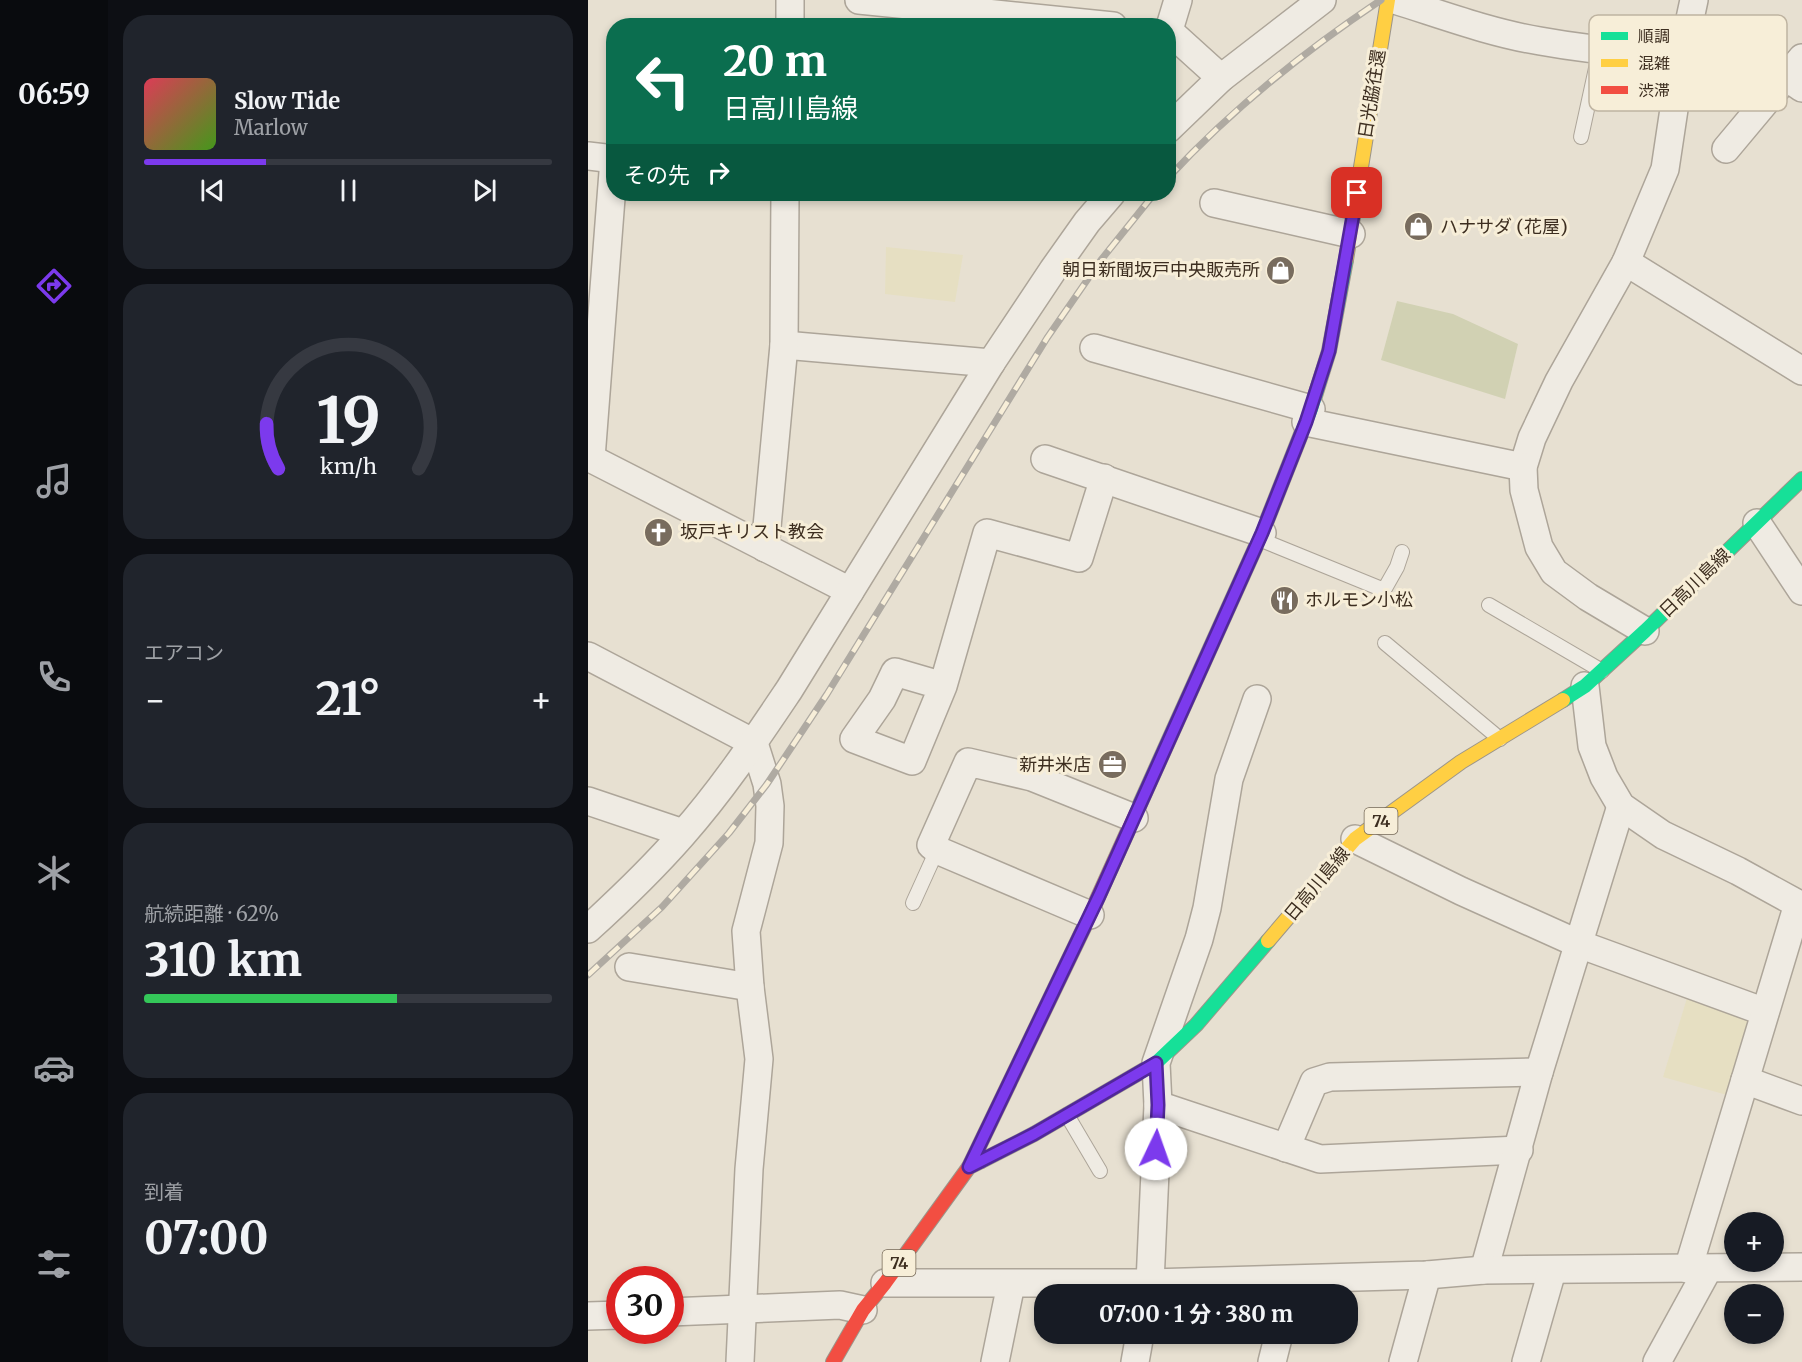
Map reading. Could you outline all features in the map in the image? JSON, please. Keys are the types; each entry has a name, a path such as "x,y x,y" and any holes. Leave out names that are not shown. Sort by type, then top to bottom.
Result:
{"main road":[{"name":"日光脇往還","path":"833,1362 863,1310 969,1167 1090,915 1261,536 1309,416 1329,351 1351,234 1388,0"},
{"name":"日高川島線","path":"969,1167 1067,1115 1156,1063 1196,1025 1355,839 1461,762 1593,679 1802,479"}],"street":[{"path":"790,0 790,18"},
{"path":"859,0 1035,18"},
{"path":"1173,18 1178,0"},
{"path":"1176,121 1221,78 1322,0"},
{"path":"1395,0 1471,25 1538,41 1589,48"},
{"path":"1691,15 1694,0"},
{"path":"1176,36 1221,78"},
{"path":"1645,631 1588,597 1554,572 1539,547 1524,490 1523,467 1532,438 1559,381 1626,262 1665,169 1674,111"},
{"path":"1726,149 1762,111"},
{"path":"588,156 606,158"},
{"path":"610,201 589,458 850,591"},
{"path":"765,548 784,345 785,201"},
{"path":"588,929 638,882 683,833 754,742 789,690 991,363 1053,270 1105,201"},
{"path":"1214,203 1351,234"},
{"path":"1626,262 1802,371"},
{"path":"784,345 991,363"},
{"path":"1094,348 1309,416 1523,467"},
{"path":"1045,459 1104,478 1261,536"},
{"path":"943,686 987,533 1079,558 1104,478"},
{"path":"1757,523 1802,591"},
{"path":"588,656 754,742 767,784 770,806 769,843 746,931 759,1059 749,1169 740,1362"},
{"path":"1593,679 1592,746 1604,777 1621,806 1663,836 1738,871 1800,904 1745,1080 1698,1269 1657,1362"},
{"path":"1149,1284 1158,1105 1156,1063 1199,939 1207,908 1229,779 1257,699"},
{"path":"1090,915 937,850 931,845 968,762 1032,777 1134,818"},
{"path":"588,801 683,833"},
{"path":"1484,1270 1539,1072 1621,806"},
{"path":"1355,839 1461,891 1579,944 1765,1012"},
{"path":"629,967 750,987"},
{"path":"1286,1148 1314,1082 1330,1077 1539,1072"},
{"path":"1745,1080 1802,1101"},
{"path":"1158,1105 1320,1160 1519,1150"},
{"path":"1314,1284 1484,1270 1802,1267"},
{"path":"1526,1362 1552,1271"},
{"path":"1403,1362 1427,1275"},
{"path":"885,1283 1034,1285"},
{"path":"995,1362 1011,1284"},
{"path":"684,1311 840,1305 863,1310"},
{"path":"588,1316 606,1315"},
{"path":"1135,1362 1138,1344"},
{"path":"1272,1362 1276,1344"}],"lane":[{"path":"1581,137 1589,100"},
{"path":"1261,536 1384,590 1397,567 1402,552"},
{"path":"1489,605 1593,679"},
{"path":"1385,643 1500,739"},
{"path":"913,903 937,850"},
{"path":"1067,1115 1100,1171"}],"shaded area":[{"path":"886,247 963,255 955,302 885,294"},
{"path":"1687,998 1744,1016 1747,1021 1749,1027 1727,1095 1663,1077"}],"green space":[{"path":"1397,301 1453,314 1518,344 1505,399 1381,360"}],"railway":[{"path":"1176,170 1217,128 1269,83 1324,40 1381,0"},
{"path":"588,975 662,907 729,833 767,784 827,694 1047,338 1101,260 1148,201"}],"traffic: fast":[{"path":"1136,813 1262,533 1311,409 1329,351 1346,260"},
{"path":"1563,700 1585,686 1645,631 1802,479"},
{"path":"981,1161 1034,1134 1156,1063 1196,1025 1268,941"}],"traffic: slow":[{"path":"1346,260 1388,0"},
{"path":"1268,941 1355,839 1461,762 1563,700"}],"traffic: jam":[{"path":"969,1167 1090,915 1136,813"},
{"path":"833,1362 863,1310 969,1167 981,1161"}],"place":[{"name":"ハナサダ (花屋)","path":"1419,227"},
{"name":"朝日新聞坂戸中央販売所","path":"1281,270"},
{"name":"坂戸キリスト教会","path":"659,532"},
{"name":"ホルモン小松","path":"1284,600"},
{"name":"新井米店","path":"1112,765"}],"route":[{"path":"1156,1149 1158,1105 1156,1063 1034,1134 969,1167 1099,896 1262,533 1311,409 1329,351 1357,193"}]}
